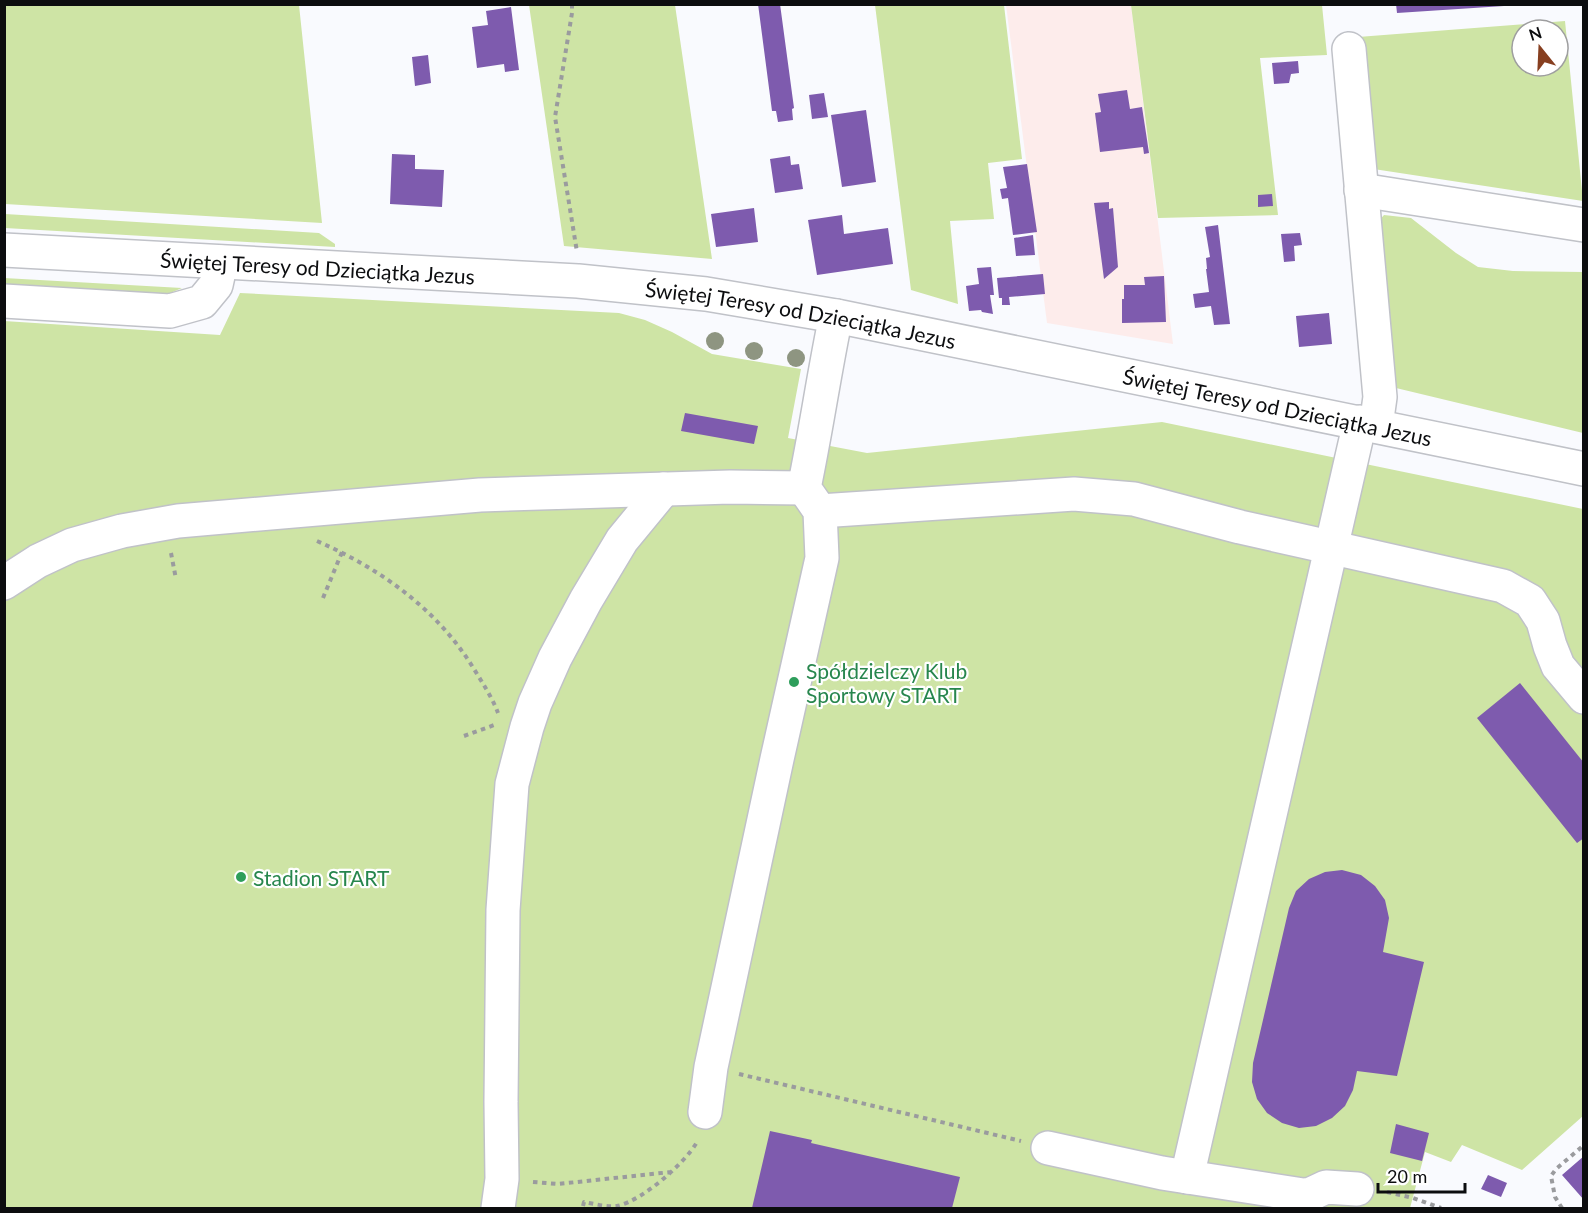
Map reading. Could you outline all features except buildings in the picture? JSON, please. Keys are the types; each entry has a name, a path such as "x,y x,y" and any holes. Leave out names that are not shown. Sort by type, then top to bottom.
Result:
{"street":[{"path":"1188,1177 1332,547 1368,424 1380,397 1349,49"},
{"path":"1361,190 1584,225"},
{"name":"Świętej Teresy od Dzieciątka Jezus","path":"4,250 578,281 706,294 836,316 1584,469"},
{"path":"4,301 170,311 202,302 216,285 221,262"},
{"path":"705,1112 711,1067 822,558 812,499 813,443 825,366 836,316"},
{"path":"4,583 38,561 72,545 122,531 178,522 480,495 730,487 812,499 1074,494 1134,499 1240,526 1503,586 1530,601 1543,621 1558,666 1584,698"},
{"path":"500,1194 503,910 512,784 535,703 555,658 622,540 664,489"},
{"path":"1048,1148 1162,1173 1303,1195 1326,1187 1370,1189"}],"path":[{"path":"572,4 555,117 578,258 578,281"},
{"path":"310,539 342,552 379,573 406,593 444,627 492,698 503,729"},
{"path":"323,598 342,552"},
{"path":"464,736 501,722"},
{"path":"711,1067 1007,1138"},
{"path":"583,1206 584,1202 608,1206 624,1204 673,1171 699,1140 703,1131 705,1112"},
{"path":"1562,1209 1556,1197 1551,1176 1584,1145"},
{"path":"500,1194 558,1184 673,1171"},
{"path":"1370,1189 1413,1198 1441,1209"}],"shaded area":[{"path":"1006,5 1131,5 1173,344 1047,323"}],"green space":[{"path":"4,5 299,5 322,223 5,204"},
{"path":"529,5 675,5 712,259 564,246"},
{"path":"875,5 1004,5 1022,159 988,163 994,219 950,221 958,304 911,290"},
{"path":"1131,5 1322,5 1327,55 1260,58 1278,215 1158,218"},
{"path":"1510,25 1510,78 1570,78 1570,71 1583,201 1367,168 1358,37"},
{"path":"5,214 319,233 335,244 335,247 5,228"},
{"path":"1384,215 1411,218 1478,267 1513,271 1583,272 1583,433 1396,388 1391,373 1373,227"},
{"path":"4,278 182,288 168,294 10,286 5,285"},
{"name":"Spółdzielczy Klub Sportowy START","path":"240,293 619,313 645,320 712,354 801,369 788,438 867,453 1162,422 1583,509 1583,1116 1522,1170 1462,1145 1451,1162 1425,1152 1410,1208 5,1208 4,321 220,335"}],"place":[{"name":"Spółdzielczy Klub Sportowy START","path":"794,682"},
{"name":"Stadion START","path":"241,877"}]}
